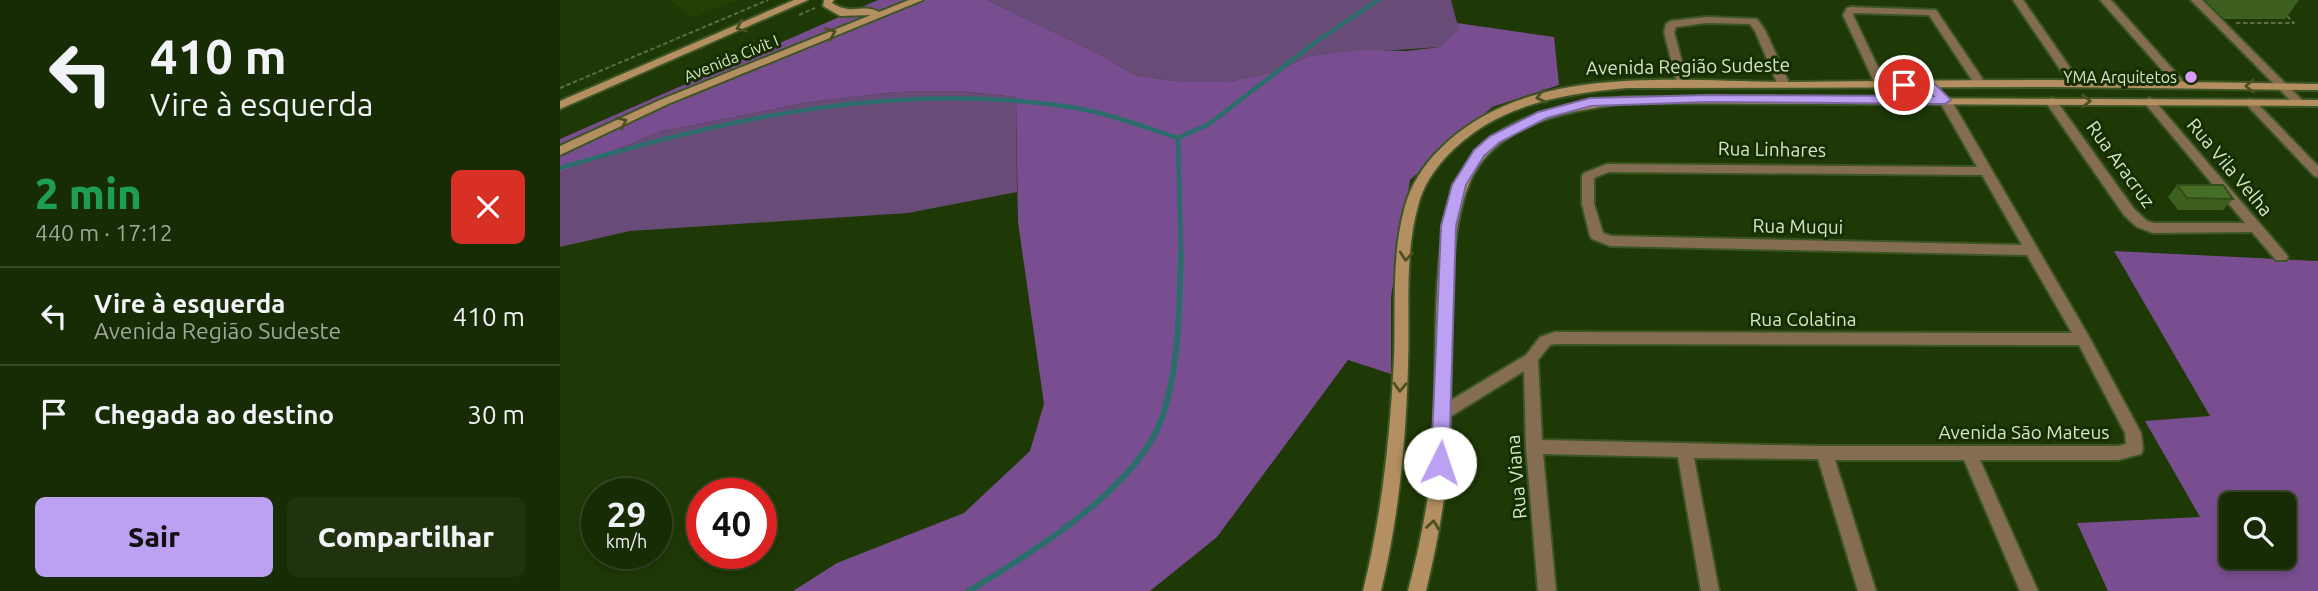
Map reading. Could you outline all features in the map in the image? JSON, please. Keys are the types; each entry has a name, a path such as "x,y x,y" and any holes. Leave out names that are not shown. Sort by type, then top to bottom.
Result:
{"street":[{"name":"Avenida Civit I","path":"560,105 803,0"},
{"path":"829,0 827,4 840,13 892,10"},
{"name":"Avenida Civit I","path":"560,151 664,102 918,0"},
{"path":"2018,0 2076,85"},
{"path":"2105,0 2181,86"},
{"path":"2196,0 2298,102"},
{"path":"1880,84 1848,12 1859,8 1918,9 1934,13 1980,84"},
{"path":"1682,85 1669,27 1678,21 1745,19 1756,23 1784,85"},
{"name":"Avenida Região Sudeste","path":"1372,591 1385,544 1394,486 1405,263 1412,206 1423,178 1437,160 1470,130 1501,111 1526,101 1588,88 1682,85 2318,87"},
{"path":"1765,85 1769,99"},
{"name":"Avenida São Mateus","path":"1534,447 1685,452 1969,453 2118,453 2135,449 2133,433 2083,339 1945,100 1928,85"},
{"name":"Avenida Região Sudeste","path":"1417,591 1432,537 1443,413 1444,282 1448,226 1459,185 1479,153 1520,124 1590,102 1769,99 2318,103"},
{"name":"Rua Aracruz","path":"2052,101 2129,212 2142,224 2162,229 2255,227"},
{"name":"Rua Vila Velha","path":"2149,101 2281,257"},
{"path":"2250,102 2318,173"},
{"name":"Rua Linhares","path":"1588,204 1588,176 1607,167 1987,171"},
{"name":"Rua Muqui","path":"1588,204 1597,236 1611,241 2032,250"},
{"name":"Rua Colatina","path":"1443,413 1531,359 1545,341 1571,337 2083,339"},
{"name":"Rua Viana","path":"1531,359 1534,447 1547,591"},
{"path":"1824,451 1867,591"},
{"path":"1685,452 1710,591"},
{"path":"1969,453 2029,591"}],"path":[{"path":"560,88 768,0"},
{"path":"2233,23 2294,23 2278,8"}],"shaded area":[{"path":"671,0 736,0 692,18"},
{"path":"878,0 988,0 1107,58 1134,75 1181,82 1228,82 1273,72 1310,56 1361,50 1407,51 1440,47 1458,30 1457,23 1554,37 1559,85 1492,107 1410,180 1391,297 1391,374 1348,360 1217,537 1150,591 793,591 837,563 964,513 1030,451 1044,404 1018,222 1016,97 960,91 895,92 810,102 659,132 560,173 560,139"},
{"path":"988,0 1451,0 1459,30 1440,47 1310,56 1273,72 1228,82 1181,82 1134,75 1107,58"},
{"path":"960,91 1016,97 1017,192 908,213 630,231 560,247 560,173 659,132 810,102 895,92"},
{"path":"2114,251 2318,261 2318,591 2108,591 2077,523 2200,517 2145,421 2210,416"}],"building":[{"path":"2177,185 2223,185 2233,199 2187,198"}],"waterway":[{"path":"1178,138 1209,124 1313,44 1378,0"},
{"path":"560,168 687,133 751,119 880,101 945,98 1011,100 1076,108 1115,117 1178,138"},
{"path":"1178,138 1181,253"},
{"path":"969,591 1022,558 1079,517 1130,470 1149,445 1162,418 1172,378 1178,336 1181,253"}],"place":[{"name":"YMA Arquitetos","path":"2191,77"}],"route":[{"path":"1440,463 1444,393 1444,282 1448,226 1459,185 1467,170 1479,153 1495,139 1542,115 1590,102 1707,99 1945,100 1928,85 1904,85"}]}
